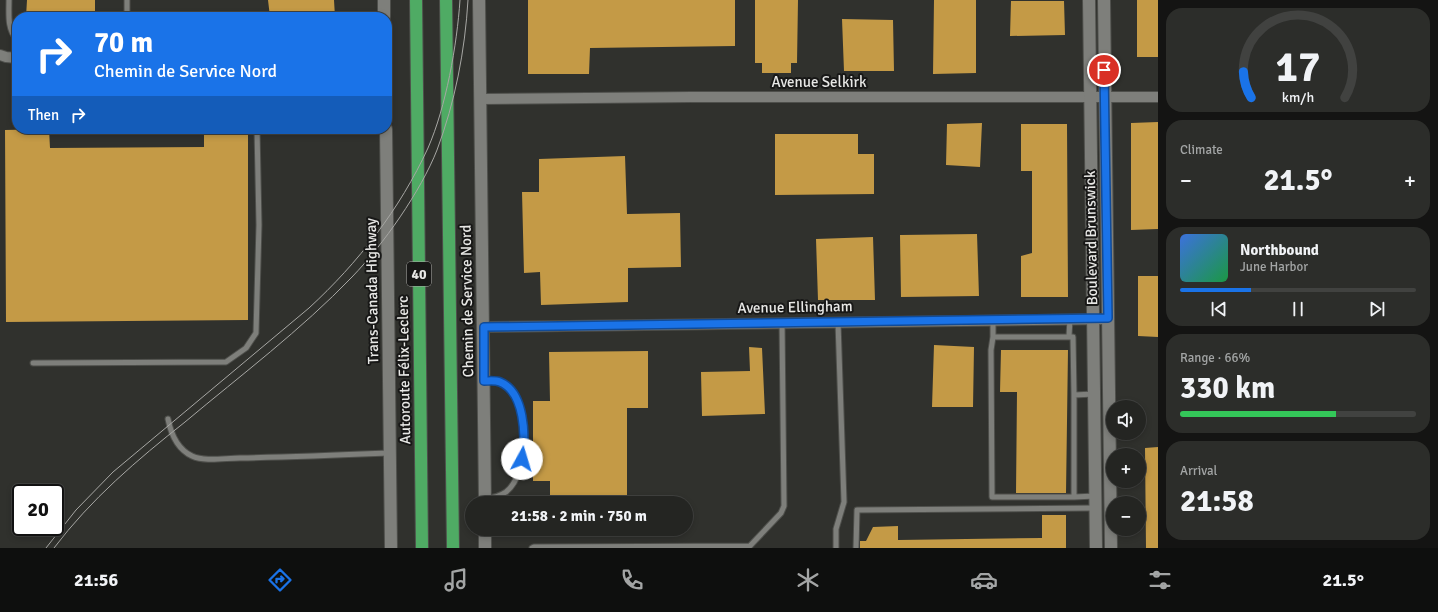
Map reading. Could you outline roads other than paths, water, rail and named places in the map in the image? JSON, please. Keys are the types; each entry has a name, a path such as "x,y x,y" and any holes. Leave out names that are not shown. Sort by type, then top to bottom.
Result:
{"highway":[{"name":"Autoroute Félix-Leclerc","path":"416,0 422,548"},
{"name":"40","path":"446,0 453,548"}],"street":[{"path":"384,0 384,12"},
{"path":"479,0 480,99"},
{"name":"Boulevard Brunswick","path":"1089,0 1090,97 1111,548"},
{"name":"Boulevard Brunswick","path":"1096,548 1094,394 1101,325 1105,97 1104,0"},
{"path":"0,55 12,58"},
{"name":"Avenue Selkirk","path":"480,99 691,97 1158,97"},
{"name":"Chemin de Service Nord","path":"480,99 485,496"},
{"name":"Trans-Canada Highway","path":"386,134 390,548"},
{"name":"Avenue Ellingham","path":"484,327 993,319 1070,319 1101,325"},
{"path":"485,536 485,548"}],"lane":[{"path":"9,0 10,28 12,34"},
{"path":"127,0 127,12"},
{"path":"33,362 226,362 246,348 256,333 259,225 257,134"},
{"path":"993,319 994,337 991,350 992,497 1074,497 1095,502"},
{"path":"1069,336 1070,319"},
{"path":"532,548 748,547 781,513 784,506 782,322"},
{"path":"836,548 836,529 844,502 838,322"},
{"path":"994,337 1073,337 1074,497"},
{"path":"484,381 498,381 511,391 518,404 524,435 522,459 515,480 506,492 498,496"},
{"path":"1074,394 1094,394"},
{"path":"168,419 173,438 178,445 187,454 198,458 265,458 389,453"},
{"path":"856,548 857,510 1095,502"}],"tram line":[{"path":"46,548 76,510 113,472 309,308 361,254 391,214 417,171 428,148 440,114 450,76 459,18 460,0"},
{"path":"54,548 83,513 115,481 149,451 270,352 332,297 364,264 388,234 421,183 437,150 454,95 462,57 468,0"}]}
